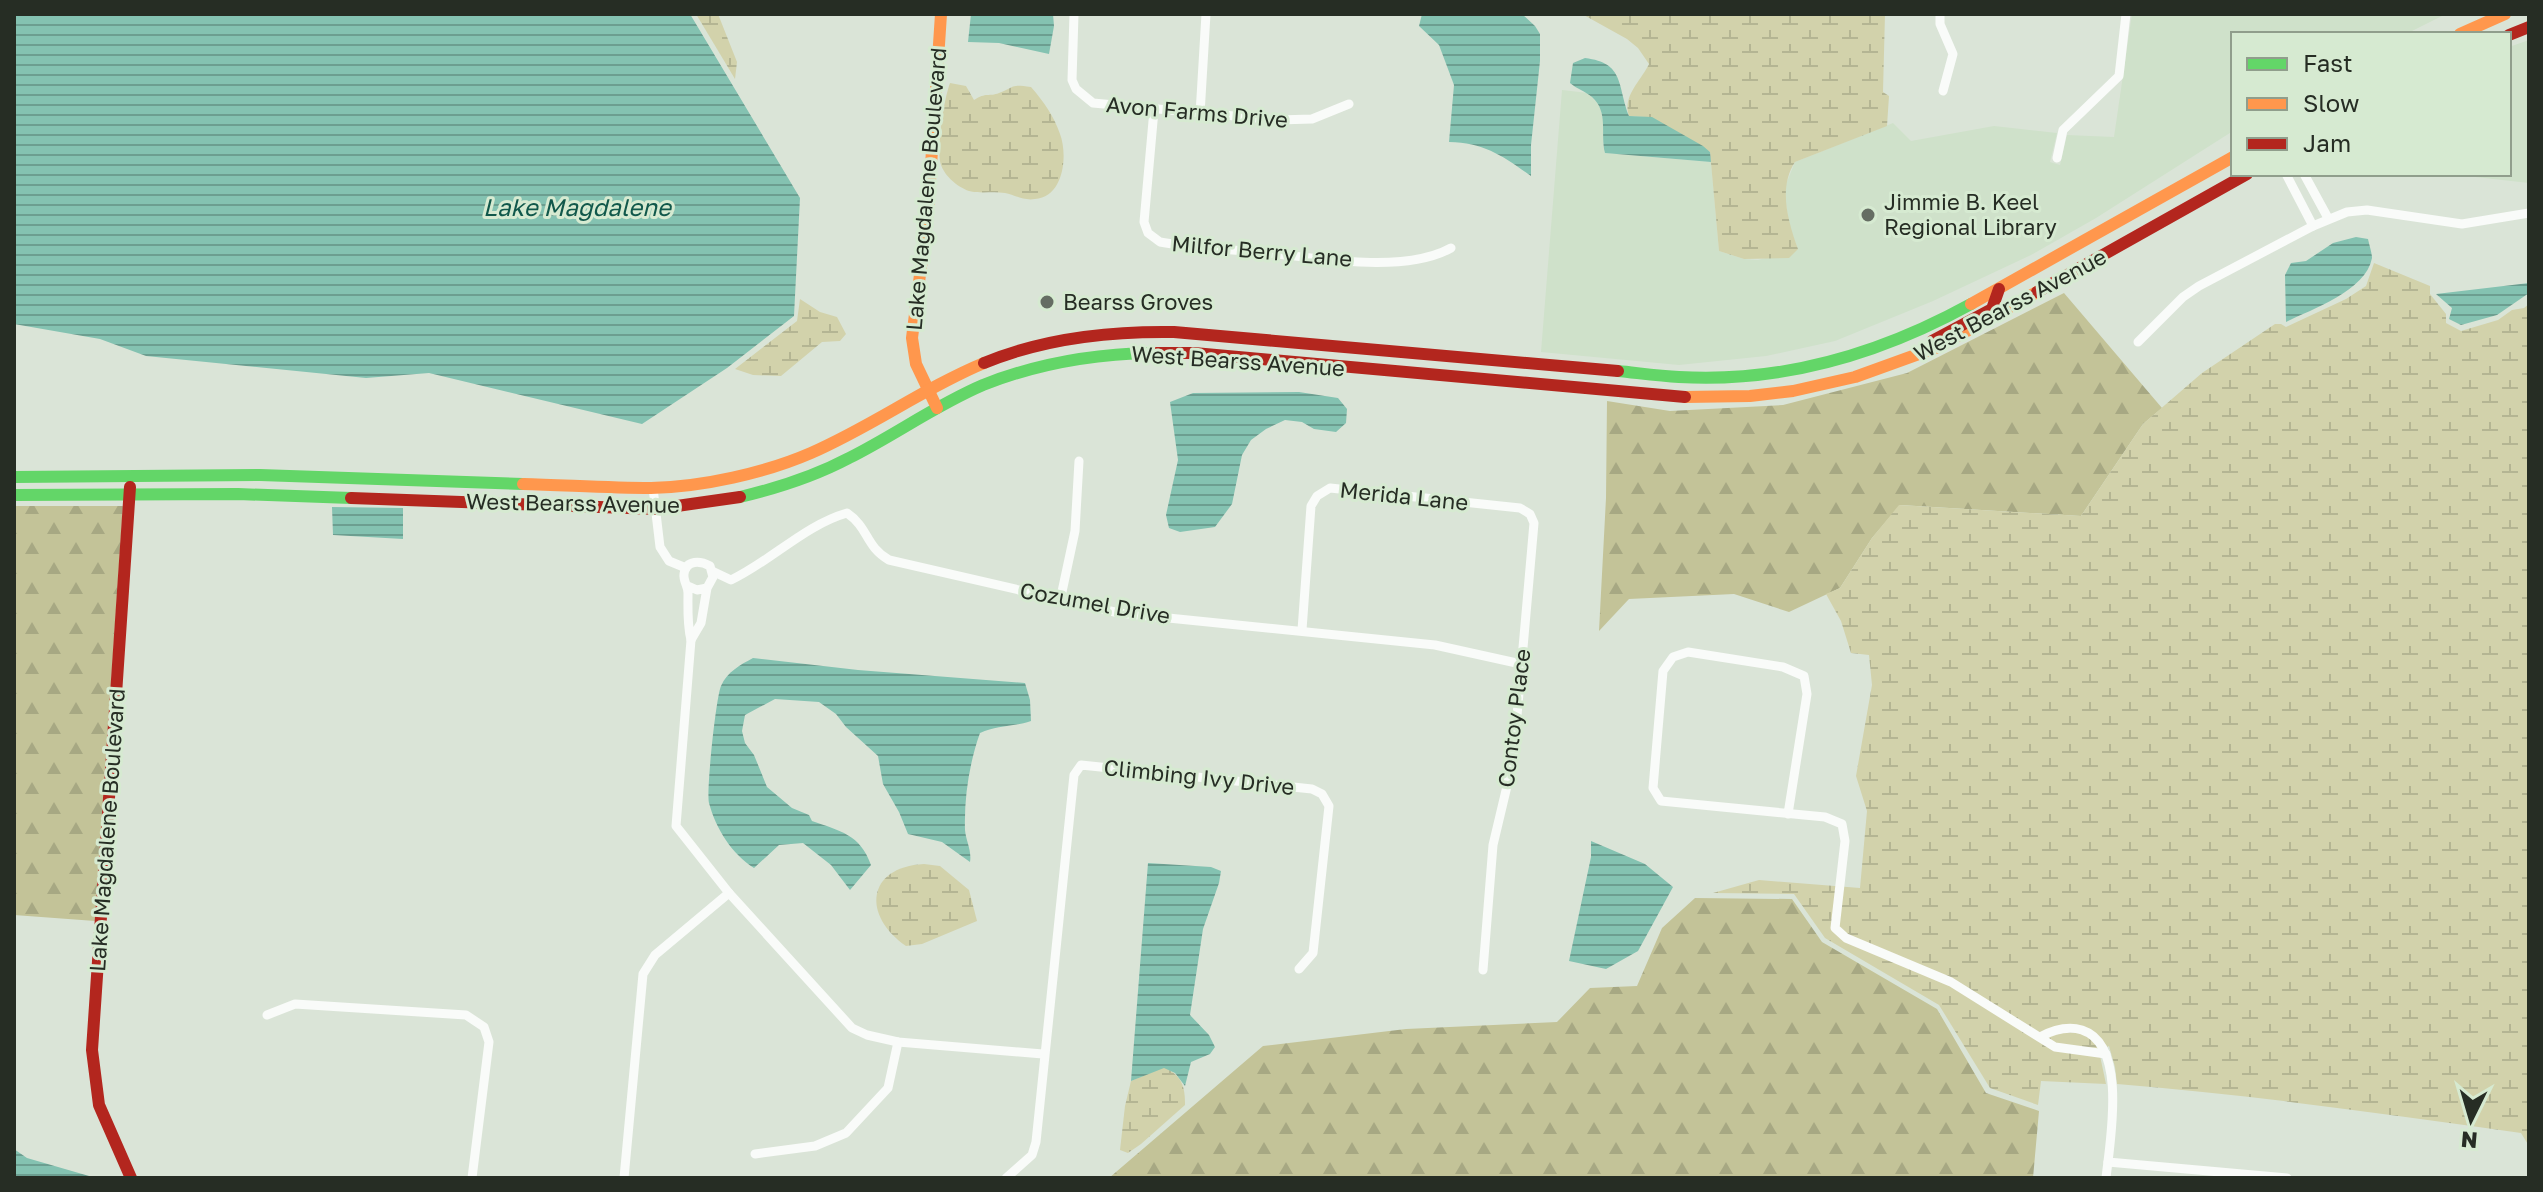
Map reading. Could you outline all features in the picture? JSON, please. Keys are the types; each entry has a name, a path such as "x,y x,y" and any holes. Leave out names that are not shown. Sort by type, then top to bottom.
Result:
{"main road":[{"name":"Lake Magdalene Boulevard","path":"937,408 916,364 912,338 928,211 941,14"},
{"path":"2464,32 2505,14"},
{"name":"West Bearss Avenue","path":"14,477 260,475 653,488 700,483 745,475 793,460 828,445 969,369 1022,349 1095,334 1146,331 1201,333 1681,377 1763,374 1832,361 1903,339 1999,289 2231,158"},
{"name":"West Bearss Avenue","path":"14,495 238,494 656,509 721,501 764,491 851,458 937,408 986,385 1029,370 1078,359 1132,352 1194,353 1652,396 1750,396 1809,388 1913,358 1972,329 2243,176"},
{"path":"1913,358 1924,345 1992,309 1999,289"},
{"name":"Lake Magdalene Boulevard","path":"131,1178 99,1105 92,1050 132,476"}],"street":[{"name":"Avon Farms Drive","path":"1074,14 1071,72 1076,89 1093,103 1255,119 1299,120 1324,115 1349,104"},
{"path":"1200,114 1206,14"},
{"path":"1940,14 1940,24 1953,54 1943,91"},
{"path":"2057,158 2063,130 2119,76 2126,14"},
{"name":"Milfor Berry Lane","path":"1154,110 1144,222 1148,233 1160,242 1376,261 1422,260 1451,248"},
{"path":"2287,176 2313,226"},
{"path":"2305,176 2328,218"},
{"path":"2138,342 2190,292 2328,218 2367,210 2462,224 2529,213"},
{"path":"1060,601 1075,531 1079,461"},
{"path":"653,488 660,547 669,561 686,568"},
{"name":"Merida Lane","path":"1302,630 1311,506 1317,496 1330,488 1520,508 1530,514"},
{"name":"Cozumel Drive","path":"712,571 731,580 830,518 847,513 858,521 874,552 889,560 1060,601 1119,613 1435,645 1521,664"},
{"name":"Contoy Place","path":"1483,970 1493,845 1513,761 1534,523 1530,514"},
{"path":"691,640 701,623 707,588 713,580 712,571 701,561 686,568 684,575 688,586 687,622 691,640 676,826 729,893 852,1028 898,1042 1043,1054"},
{"path":"688,586 697,590 707,588"},
{"path":"1788,814 1807,694 1804,676 1783,667 1688,652 1673,657 1663,671 1653,788 1661,801 1788,814 1825,817 1842,824 1845,841 1835,928 1846,938 1951,982 2055,1047 2106,1054"},
{"name":"Climbing Ivy Drive","path":"1006,1178 1032,1155 1036,1142 1074,775 1081,765 1312,789 1322,794 1329,806 1313,953 1299,969"},
{"path":"624,1178 643,974 655,955 729,893"},
{"path":"267,1015 295,1004 466,1015 484,1027 489,1042 472,1178"},
{"path":"2040,1037 2051,1031 2073,1028 2097,1037 2106,1054 2113,1098 2106,1178"},
{"path":"755,1154 815,1146 846,1133 888,1088 898,1042"},
{"path":"2108,1162 2287,1178"}],"shaded area":[{"path":"2132,14 2446,14 2410,32 2231,32 2231,132 2096,218 2031,255 1933,301 1835,341 1766,356 1679,365 1541,352 1562,90 1588,93 1600,106 1605,153 1711,162 1719,251 1744,259 1758,260 1798,249 1789,225 1784,189 1795,162 1893,123 1911,141 1994,126 2057,133 2050,162 2060,165 2067,135 2114,137"},
{"path":"2529,40 2529,183 2467,176 2511,176 2511,46"}],"green space":[{"path":"696,14 718,14 737,62 735,79"},
{"path":"1582,14 1885,14 1883,92 1889,96 1887,126 1795,162 1787,183 1786,205 1798,249 1789,258 1744,259 1719,251 1710,152 1645,117 1629,116 1630,95 1649,64 1627,39"},
{"path":"950,83 966,86 974,100 1014,86 1031,87 1052,115 1062,143 1061,174 1052,191 1045,196 1027,199 1005,193 969,191 951,179 941,166 939,153"},
{"path":"2374,263 2430,286 2430,294 2446,314 2446,323 2461,331 2498,320 2512,310 2529,304 2529,1146 2521,1133 2269,1099 2117,1084 2109,1046 2099,1051 2106,1084 2041,1081 2038,1105 1990,1088 1939,1005 1825,938 1794,894 1713,893 1759,880 1860,888 1867,811 1856,776 1872,685 1869,655 1851,653 1841,621 1826,594 1840,588 1872,538 1899,505 2081,516 2143,424 2202,373 2275,324 2286,327 2346,299 2366,286"},
{"path":"2064,293 2162,408 2143,424 2081,516 1900,505 1872,538 1840,588 1789,612 1734,594 1629,599 1599,631 1607,401 1670,411 1783,405 1907,373"},
{"path":"800,299 820,312 837,317 846,334 840,341 822,342 781,376 753,375 735,369 797,321"},
{"path":"14,506 123,506 95,921 14,915"},
{"path":"924,864 940,866 969,890 977,921 922,944 906,946 882,921 877,908 877,895 881,883 891,874 905,867"},
{"path":"1695,898 1792,899 1822,942 1937,1009 1986,1093 2039,1111 2033,1178 1109,1178 1263,1046 1406,1029 1557,1022 1590,988 1637,986 1662,928"},
{"path":"1164,1067 1181,1082 1185,1105 1128,1153 1120,1150 1131,1081"}],"water":[{"name":"Lake Magdalene","path":"14,14 690,14 800,198 794,316 727,368 642,424 429,373 366,378 146,356 100,339 14,324"},
{"path":"971,14 1053,14 1049,54 999,43 968,42"},
{"path":"1422,14 1522,14 1535,26 1540,34 1540,61 1531,145 1531,176 1493,152 1449,142 1454,85 1439,45 1419,26"},
{"path":"1585,58 1613,70 1618,77 1629,116 1652,117 1703,146 1710,152 1711,162 1605,153 1602,116 1597,103 1570,83 1573,63"},
{"path":"2356,237 2368,239 2372,256 2368,270 2360,280 2336,298 2286,322 2285,275 2291,263 2306,261 2333,243"},
{"path":"2529,283 2529,293 2497,315 2461,325 2449,319 2452,308 2436,294"},
{"path":"1299,392 1338,398 1347,409 1346,423 1336,432 1285,420 1266,429 1251,440 1242,455 1232,504 1215,527 1180,532 1169,528 1166,515 1178,460 1170,402 1193,393"},
{"path":"332,507 403,508 403,539 333,535"},
{"path":"753,658 1025,683 1031,721 980,733 976,745 965,806 970,862 942,842 908,834 883,784 878,756 836,714 819,702 775,699 745,715 742,731 767,787 792,808 809,815 812,821 855,840 871,865 850,890 831,865 803,843 779,845 754,868 739,856 721,831 709,803 710,764 721,686 730,673"},
{"path":"1591,841 1645,864 1673,887 1638,951 1606,969 1569,961 1591,857"},
{"path":"1148,863 1211,867 1221,871 1203,929 1190,1015 1209,1035 1215,1047 1210,1054 1191,1062 1185,1086 1175,1073 1164,1068 1131,1081"},
{"path":"14,1149 27,1158 96,1178 14,1178"}],"traffic: fast":[{"path":"1618,371 1717,378 1793,369 1867,350 1971,304"},
{"path":"740,497 796,481 836,464 983,385 1024,371 1066,362 1108,355 1151,353"},
{"path":"14,477 260,475 523,484"},
{"path":"14,495 238,494 351,498"}],"traffic: slow":[{"path":"937,408 916,364 912,338 928,211 941,14"},
{"path":"2464,32 2505,14"},
{"path":"1971,304 2231,158"},
{"path":"1685,397 1750,396 1793,391 1855,377 1938,347 2037,292"},
{"path":"523,484 651,488 712,482 754,473 833,443 984,363"}],"traffic: jam":[{"path":"2511,34 2529,27"},
{"path":"2037,292 2243,176"},
{"path":"1932,341 1992,309 1999,289"},
{"path":"984,363 1030,347 1077,338 1174,332 1618,371"},
{"path":"1151,353 1194,353 1685,397"},
{"path":"130,487 92,1050 99,1105 131,1178"},
{"path":"351,498 656,509 740,497"}],"place":[{"name":"Jimmie B. Keel Regional Library","path":"1868,215"},
{"name":"Bearss Groves","path":"1047,302"}]}
